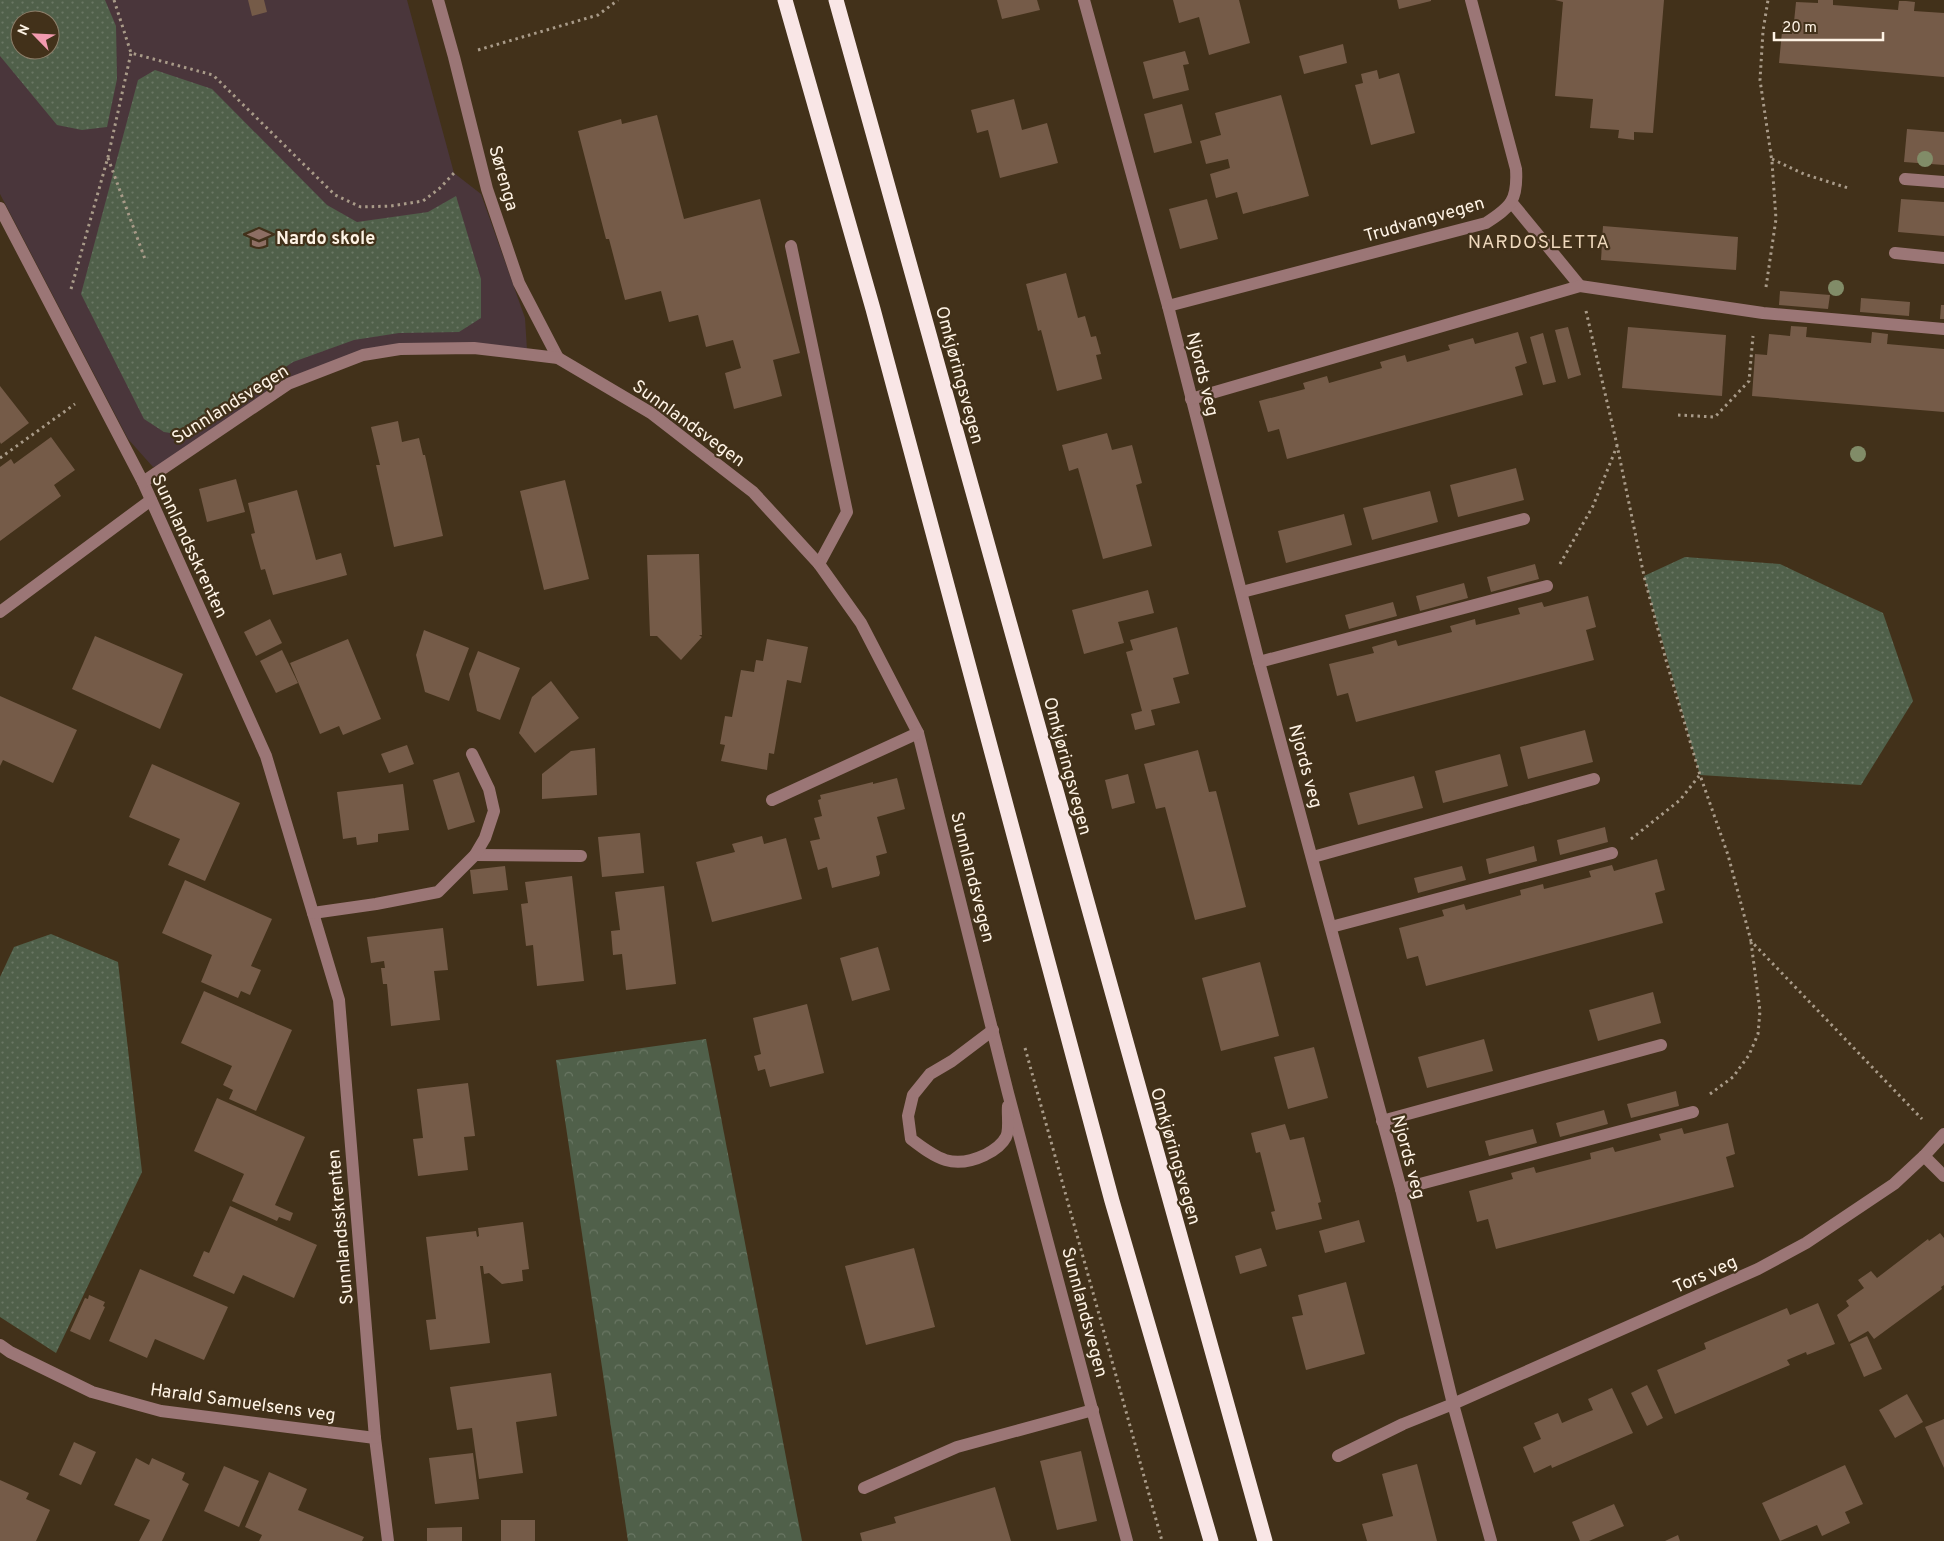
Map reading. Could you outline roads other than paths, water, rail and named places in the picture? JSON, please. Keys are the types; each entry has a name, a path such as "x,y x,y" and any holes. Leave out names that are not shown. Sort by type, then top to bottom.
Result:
{"highway":[{"path":"786,0 881,338 1112,1201 1211,1541"},
{"name":"Omkjøringsvegen","path":"836,0 1265,1541"}],"street":[{"name":"Sørenga","path":"438,0 487,189 518,283 558,358"},
{"name":"Njords veg","path":"1084,0 1168,306 1260,662 1401,1189 1454,1404 1491,1541"},
{"path":"1471,0 1516,169 1517,187 1512,203 1580,286"},
{"path":"1905,180 1944,182"},
{"name":"Trudvangvegen","path":"1168,306 1486,223 1512,203"},
{"name":"Sunnlandsskrenten","path":"0,208 151,500 266,756 339,1000 375,1438 388,1541"},
{"path":"791,246 847,512 820,564"},
{"path":"1895,253 1944,258"},
{"path":"1191,399 1580,286 1763,312 1944,329"},
{"name":"Sunnlandsvegen","path":"142,482 288,384 364,355 400,349 474,348 558,358 651,413 753,492 820,564 861,622 918,733 1008,1093 1127,1541"},
{"path":"0,612 151,500"},
{"path":"1242,592 1524,519"},
{"path":"1260,662 1547,586"},
{"path":"772,800 918,733"},
{"path":"313,913 376,904 438,892 475,855 485,838 494,811 489,789 472,754"},
{"path":"1312,857 1594,779"},
{"path":"1331,927 1612,852"},
{"path":"475,855 581,856"},
{"name":"Sunnlandsvegen","path":"993,1030 952,1061 930,1074 913,1095 908,1116 911,1139 931,1154 949,1161 971,1162 986,1155 993,1151 1006,1137 1008,1093"},
{"path":"1382,1121 1661,1045"},
{"path":"1401,1189 1693,1112"},
{"name":"Tors veg","path":"1338,1456 1403,1424 1454,1404 1758,1269 1806,1244 1847,1218 1894,1184 1942,1136"},
{"path":"1924,1156 1944,1176"},
{"name":"Harald Samuelsens veg","path":"0,1344 10,1352 92,1392 161,1411 375,1438"},
{"path":"864,1488 957,1447 1093,1410"}],"place":[{"name":"Nardo skole","path":"259,238"}],"district":[{"name":"NARDOSLETTA","path":"1539,241"}]}
